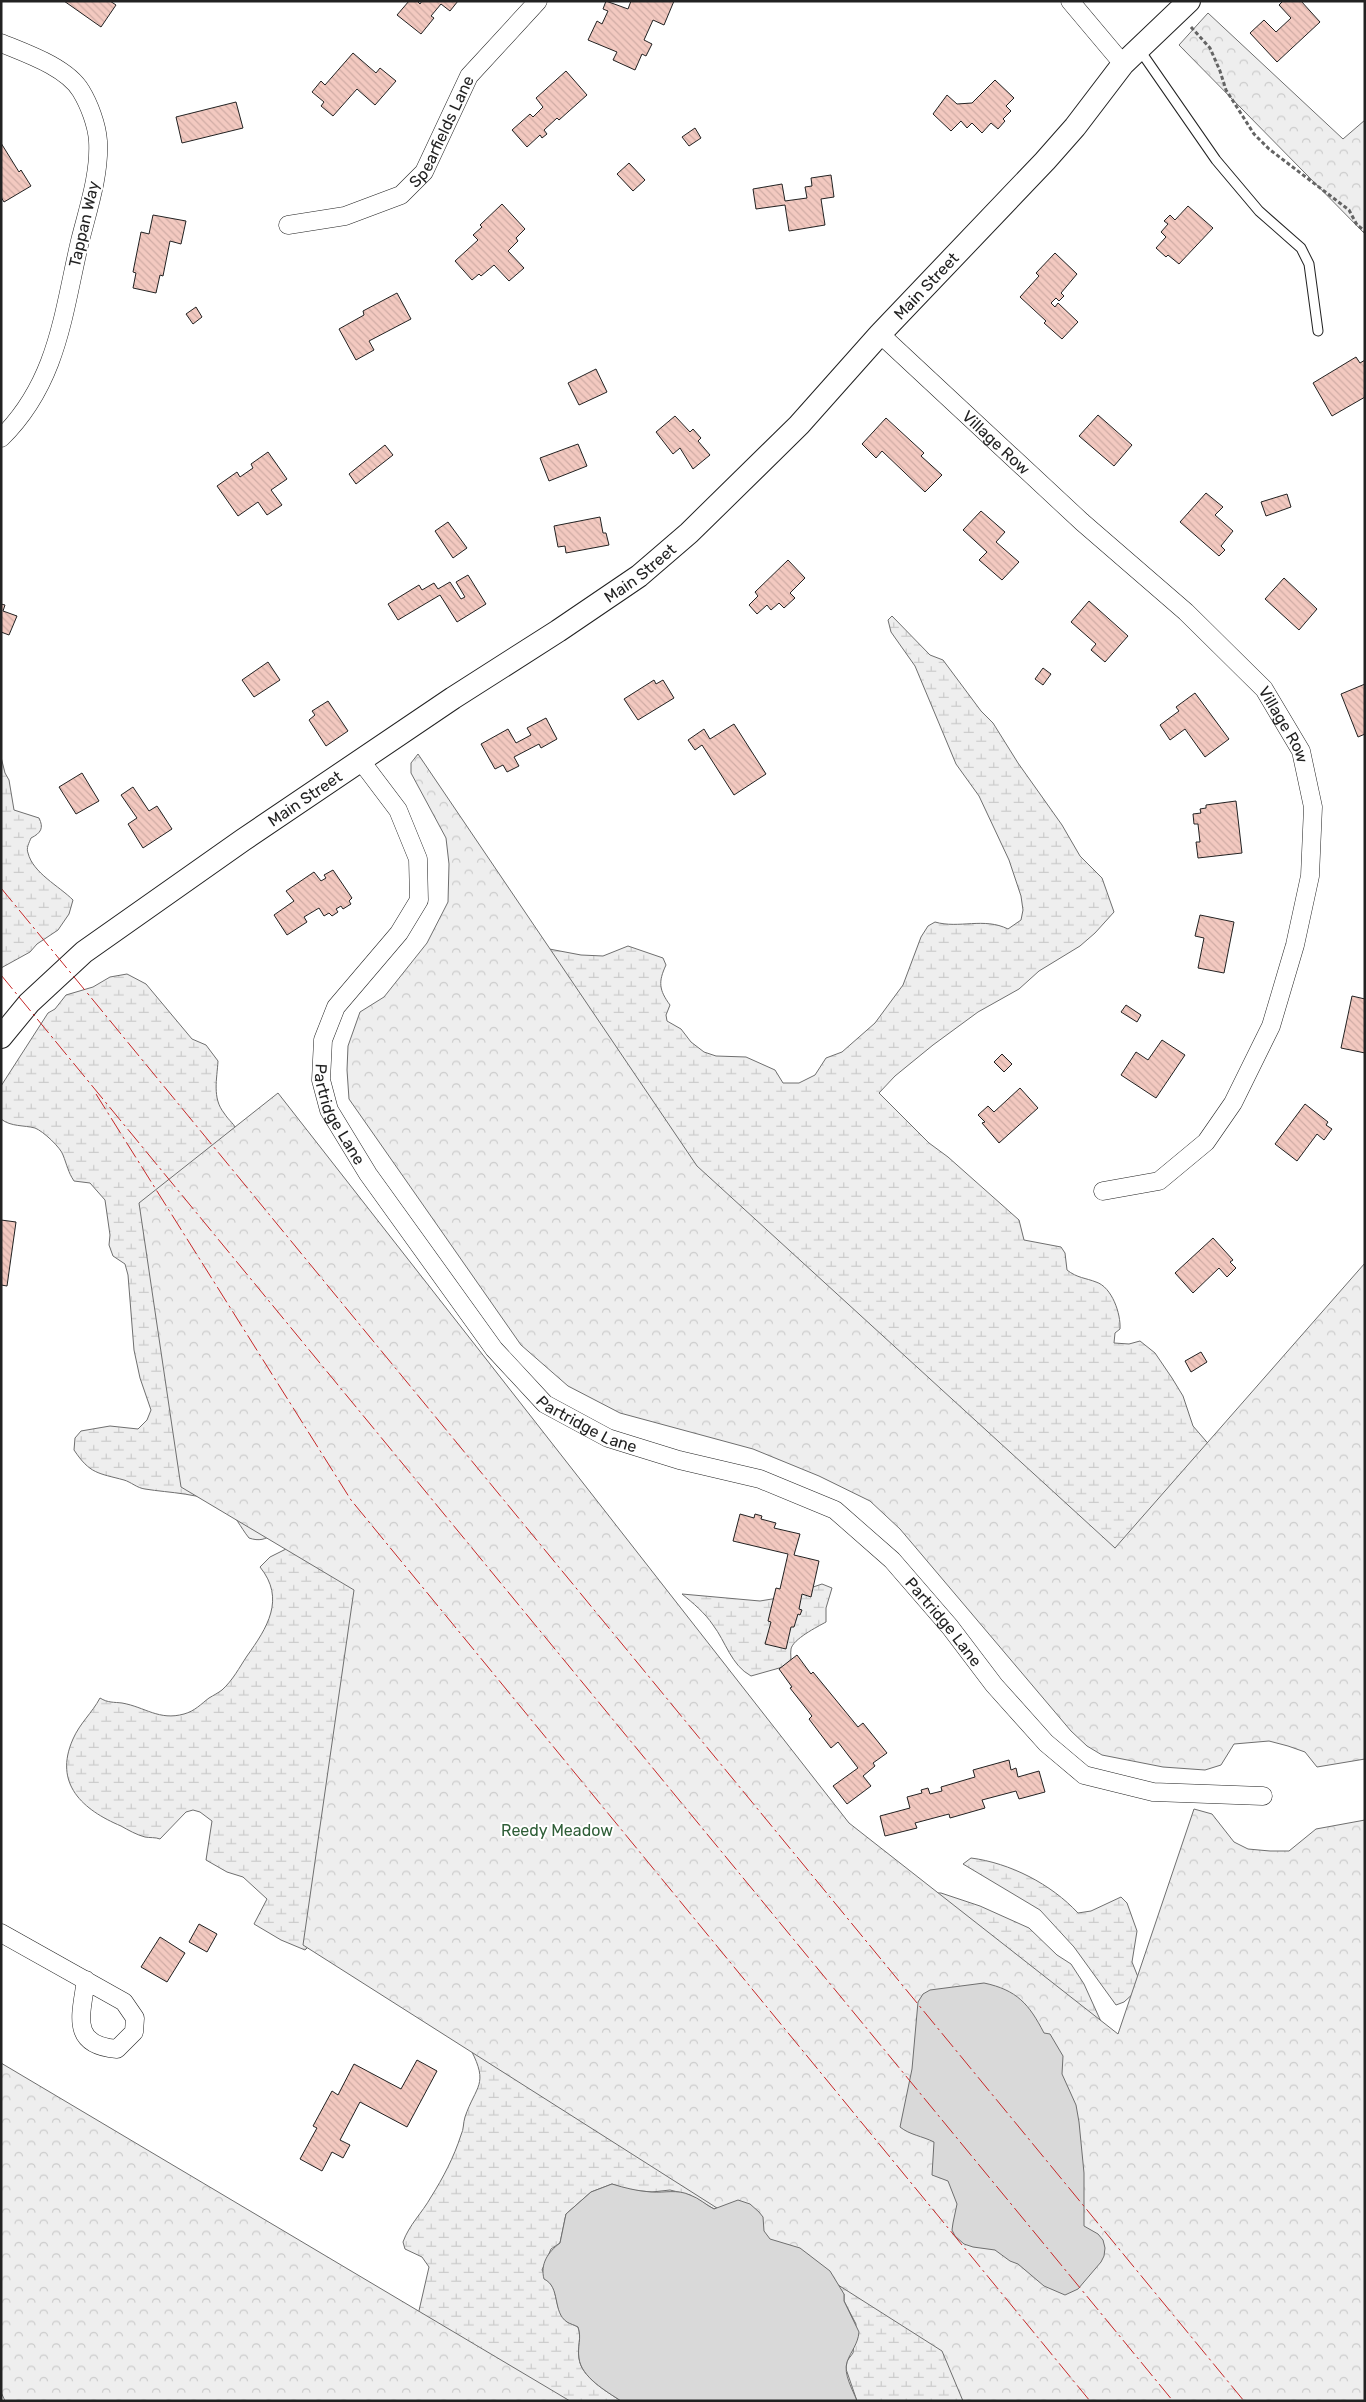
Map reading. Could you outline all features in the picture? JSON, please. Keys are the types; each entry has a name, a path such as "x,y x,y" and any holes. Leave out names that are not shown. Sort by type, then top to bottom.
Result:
{"street":[{"name":"Spearfields Lane","path":"288,225 345,216 401,195 424,172 469,76 538,1"},
{"path":"1070,1 1131,56"},
{"name":"Main Street","path":"1,1037 29,1003 84,952 168,891 639,576 689,533 798,425 880,334 1075,127 1131,56 1182,8"},
{"name":"Tappan Way","path":"1,43 54,66 80,90 91,114 98,140 97,168 91,197 64,322 53,357 34,394 12,427 1,438"},
{"name":"Village Row","path":"880,334 1061,503 1186,612 1264,688 1301,751 1313,807 1310,876 1295,945 1271,1026 1233,1103 1206,1142 1159,1181 1103,1191"},
{"name":"Partridge Lane","path":"361,761 398,810 418,859 419,900 400,933 336,1007 322,1040 321,1080 329,1110 368,1174 494,1349 545,1404 608,1438 679,1460 760,1479 835,1510 892,1560 950,1626 994,1685 1046,1743 1084,1775 1153,1792 1263,1796"},
{"path":"1,1933 86,1980"}],"lane":[{"path":"1131,56 1259,211 1301,248 1309,264 1318,331"}],"path":[{"path":"1182,8 1195,30 1210,48 1226,90 1254,134 1269,149 1324,193 1349,210 1357,225 1365,231"}],"green space":[{"path":"1208,13 1343,139 1365,120 1365,234 1179,45"},
{"path":"892,616 930,655 943,660 981,711 993,723 1018,763 1062,825 1080,856 1102,878 1114,912 1080,946 1039,971 1019,989 978,1012 895,1076 879,1093 929,1143 948,1157 1019,1220 1024,1240 1061,1247 1065,1253 1067,1270 1096,1282 1107,1289 1117,1309 1120,1323 1120,1329 1115,1333 1114,1343 1129,1344 1140,1341 1155,1353 1183,1396 1193,1426 1262,1506 990,1586 544,948 581,955 603,956 628,946 663,958 666,965 661,986 670,1005 666,1015 667,1021 681,1029 691,1042 704,1052 716,1056 746,1057 775,1070 783,1083 799,1083 815,1075 826,1058 842,1052 875,1023 903,985 921,937 928,926 935,922 944,924 981,923 1008,929 1021,920 1023,910 1021,896 1009,860 979,796 956,764 915,666 891,632 888,620"},
{"path":"418,754 697,1166 1115,1548 1365,1263 1365,1759 1317,1767 1305,1752 1269,1741 1234,1744 1221,1765 1205,1770 1163,1767 1102,1755 1087,1746 1071,1731 900,1529 870,1501 819,1476 753,1449 620,1413 568,1386 521,1345 349,1099 348,1046 360,1012 384,997 427,943 448,902 449,864 446,838 411,773 411,763"},
{"path":"1,757 9,780 14,810 39,818 41,822 41,830 31,838 28,845 27,851 31,860 41,873 73,900 69,914 58,930 37,944 30,952 1,968"},
{"path":"127,974 146,984 192,1039 206,1045 218,1061 216,1088 218,1101 238,1133 289,1516 267,1538 256,1540 249,1538 231,1513 215,1502 185,1494 142,1488 127,1481 101,1474 85,1464 74,1450 75,1438 81,1431 110,1426 138,1429 147,1420 151,1410 140,1378 134,1350 128,1275 125,1264 113,1256 109,1245 110,1235 105,1200 90,1183 74,1181 62,1152 42,1132 35,1128 13,1125 1,1119 1,1086 48,1013 55,1009 66,995 93,987 110,977"},
{"name":"Reedy Meadow","path":"278,1093 849,1823 1118,2034 1194,1809 1212,1814 1234,1842 1248,1849 1270,1851 1289,1851 1316,1829 1365,1820 1365,2401 963,2401 942,2351 303,1945 354,1590 181,1487 139,1203"},
{"path":"288,1548 695,1688 927,1893 941,1893 980,1906 1029,1928 1057,1955 1071,1964 1084,1984 1103,2026 963,2401 857,2401 846,2369 847,2361 853,2353 856,2324 844,2301 844,2294 724,2204 714,2209 690,2195 670,2190 652,2192 629,2190 612,2184 591,2192 566,2214 560,2243 551,2249 542,2270 554,2289 558,2307 566,2321 578,2327 580,2335 579,2358 584,2371 595,2383 621,2401 218,2401 418,2315 429,2267 422,2257 405,2249 403,2242 452,2159 480,2078 471,2050 316,1939 305,1950 281,1940 254,1924 267,1899 243,1877 227,1872 206,1860 212,1821 200,1812 193,1810 186,1812 160,1839 145,1837 107,1820 95,1812 75,1793 69,1782 67,1769 68,1755 73,1739 100,1698 108,1702 130,1705 159,1715 175,1716 198,1707 226,1686 261,1635 271,1613 273,1602 272,1590 268,1579 260,1567 270,1557"},
{"path":"822,1584 832,1588 826,1608 826,1622 796,1641 791,1649 790,1665 751,1676 738,1666 706,1616 682,1594 760,1601 784,1597"},
{"path":"971,1858 1000,1865 1029,1876 1055,1893 1078,1913 1091,1911 1121,1897 1127,1903 1137,1931 1132,1962 1138,1977 1136,1991 1124,2002 1116,2005 1074,1947 1040,1910 963,1864"},
{"path":"1,2063 570,2401 5,2401 1,2392"}],"shaded area":[{"path":"984,1983 1014,1994 1027,2006 1044,2033 1050,2034 1063,2056 1062,2074 1076,2105 1084,2173 1084,2226 1098,2234 1103,2240 1105,2248 1101,2262 1078,2289 1065,2295 1044,2286 1018,2264 1010,2261 995,2250 964,2244 955,2236 952,2230 957,2204 948,2181 932,2175 934,2142 900,2127 912,2069 918,2002 923,1994 930,1990"},
{"path":"612,2184 646,2192 685,2193 714,2209 738,2200 750,2204 763,2217 764,2231 770,2239 800,2248 830,2271 844,2294 844,2301 859,2332 846,2367 847,2377 857,2401 621,2401 595,2383 581,2365 578,2327 562,2318 553,2288 544,2279 543,2268 549,2254 560,2243 566,2214 591,2192"}],"building":[{"path":"64,1 110,1 116,5 101,27"},
{"path":"409,1 417,1 420,4 422,1 458,1 450,11 441,4 431,16 434,18 421,34 397,15"},
{"path":"606,1 628,9 631,1 674,1 664,25 653,20 644,40 652,44 646,56 642,54 635,70 613,60 617,52 588,40 597,21 602,24 608,11 603,9"},
{"path":"1283,1 1301,1 1320,22 1277,62 1250,33 1264,20 1276,32 1291,18 1279,5"},
{"path":"353,53 376,73 380,68 396,81 375,105 357,89 333,116 321,106 324,102 312,92 321,81 325,85"},
{"path":"566,71 587,95 559,120 557,118 544,130 547,134 542,138 540,135 527,147 512,130 530,114 533,117 543,107 536,98"},
{"path":"995,80 1014,98 1006,106 1011,111 1003,119 1005,121 998,129 991,123 982,133 972,123 967,128 961,121 951,131 933,114 947,95 957,104 972,103"},
{"path":"236,102 243,128 182,143 176,117"},
{"path":"695,128 701,138 689,146 682,137"},
{"path":"1,143 19,172 21,170 31,186 4,202 1,197"},
{"path":"629,163 645,180 633,191 617,174"},
{"path":"831,175 834,197 821,199 825,225 789,231 785,205 756,209 753,189 782,184 785,201 807,198 805,187 812,186 811,178"},
{"path":"502,204 525,229 516,238 518,241 508,251 524,268 509,281 494,265 481,276 479,274 472,280 455,261 478,240 473,235 482,227 480,225"},
{"path":"1188,206 1213,228 1179,264 1168,255 1166,257 1156,248 1166,237 1161,232 1168,224 1164,221 1170,215 1175,220"},
{"path":"153,215 186,221 181,244 170,241 163,276 160,275 156,293 133,288 136,273 133,272 141,232 149,234"},
{"path":"1055,253 1077,274 1061,293 1064,296 1059,301 1056,298 1051,303 1055,307 1058,303 1078,322 1062,339 1020,297 1039,276 1036,273"},
{"path":"397,293 411,319 369,341 374,350 356,360 339,329 364,315 363,311"},
{"path":"196,307 202,317 193,324 186,314"},
{"path":"1356,357 1360,363 1365,360 1365,397 1332,416 1313,383"},
{"path":"596,369 607,392 579,405 568,383"},
{"path":"1098,415 1132,445 1114,466 1079,436"},
{"path":"675,416 690,432 693,429 701,438 698,441 710,455 693,469 680,448 673,454 656,432"},
{"path":"886,418 924,453 921,456 942,475 925,492 882,451 876,458 862,444"},
{"path":"578,444 587,466 549,481 540,458"},
{"path":"385,445 393,455 356,484 349,474"},
{"path":"268,452 287,479 271,490 282,505 267,515 258,502 238,516 217,486 237,472 240,477 253,468 251,464"},
{"path":"1206,493 1223,507 1215,515 1233,531 1221,546 1225,550 1219,556 1180,522"},
{"path":"1287,494 1291,507 1266,516 1261,502"},
{"path":"981,511 1005,532 996,542 1019,562 1002,580 979,560 987,552 963,530"},
{"path":"600,517 603,533 606,533 609,545 566,553 565,546 558,547 554,526"},
{"path":"448,522 467,548 453,558 435,531"},
{"path":"788,560 805,578 790,593 795,598 784,608 779,603 771,610 767,605 757,614 749,605 758,596 755,592"},
{"path":"468,575 486,604 457,622 440,595 398,620 388,604 419,585 422,590 434,583 438,589 450,582 461,599 465,597 456,582"},
{"path":"1284,578 1317,609 1299,630 1265,599"},
{"path":"1089,601 1128,636 1105,662 1091,650 1096,644 1071,622"},
{"path":"1,604 5,605 3,611 17,616 9,635 1,632"},
{"path":"268,662 280,680 254,697 242,680"},
{"path":"1043,668 1051,674 1043,685 1035,679"},
{"path":"654,680 656,684 663,680 674,698 638,720 624,699"},
{"path":"1365,684 1365,734 1358,737 1341,694"},
{"path":"1195,693 1229,739 1205,757 1185,729 1170,740 1160,725 1179,711 1176,707"},
{"path":"328,701 348,731 326,746 309,720 315,715 312,711"},
{"path":"546,718 557,739 541,748 539,744 514,757 519,766 507,772 503,765 495,769 481,744 508,729 516,743 531,735 527,728"},
{"path":"734,724 766,774 734,795 702,745 695,750 688,740 704,729 710,739"},
{"path":"82,773 99,801 76,814 59,787"},
{"path":"133,787 149,811 157,806 172,829 143,848 128,824 137,818 121,795"},
{"path":"1236,801 1242,853 1198,858 1196,842 1200,842 1198,824 1194,824 1193,814 1201,813 1200,809 1206,808 1206,805"},
{"path":"333,870 352,898 349,901 351,904 343,909 341,906 336,909 338,912 332,916 329,913 324,916 319,908 304,917 307,922 287,935 274,915 294,901 286,891 314,872 321,881 326,878 324,875"},
{"path":"1200,915 1234,922 1224,973 1198,968 1204,938 1195,936"},
{"path":"1352,996 1365,999 1365,1053 1341,1048"},
{"path":"1126,1005 1141,1015 1137,1022 1121,1012"},
{"path":"1162,1040 1185,1055 1156,1098 1121,1075 1136,1052 1148,1060"},
{"path":"1002,1054 1012,1064 1004,1072 994,1062"},
{"path":"1020,1088 1038,1108 999,1143 982,1123 985,1122 978,1115 988,1106 994,1112"},
{"path":"1305,1104 1328,1122 1326,1125 1332,1129 1324,1140 1317,1134 1297,1161 1275,1144"},
{"path":"1,1220 16,1222 7,1286 1,1285"},
{"path":"1213,1238 1233,1260 1230,1262 1236,1268 1227,1277 1219,1268 1193,1293 1175,1273"},
{"path":"1201,1352 1207,1362 1191,1372 1185,1361"},
{"path":"740,1514 754,1518 755,1514 762,1516 761,1519 776,1523 774,1528 800,1534 794,1555 819,1561 811,1597 802,1594 799,1609 802,1610 800,1615 798,1614 794,1627 791,1627 786,1649 765,1644 771,1622 768,1621 776,1588 780,1589 788,1554 733,1541"},
{"path":"797,1655 811,1674 813,1672 858,1727 863,1723 887,1753 873,1763 875,1766 863,1776 871,1786 847,1804 833,1786 858,1768 838,1742 831,1748 809,1719 812,1716 790,1688 792,1687 779,1669"},
{"path":"1009,1760 1011,1770 1016,1768 1018,1777 1039,1771 1045,1792 1019,1799 1016,1791 982,1800 985,1808 950,1818 949,1814 915,1823 917,1828 885,1836 880,1816 910,1808 907,1797 922,1793 921,1790 928,1788 930,1794 942,1791 941,1787 975,1777 973,1770"},
{"path":"199,1924 217,1934 207,1952 189,1942"},
{"path":"160,1937 185,1953 167,1982 141,1967"},
{"path":"417,2060 437,2071 407,2127 360,2102 340,2140 350,2145 343,2158 332,2152 322,2171 300,2159 317,2128 313,2126 332,2091 338,2095 354,2064 401,2089"}],"power":[{"path":"1,888 1244,2401"},
{"path":"1,975 1173,2401"},
{"path":"96,1094 351,1500 1090,2401"}]}
